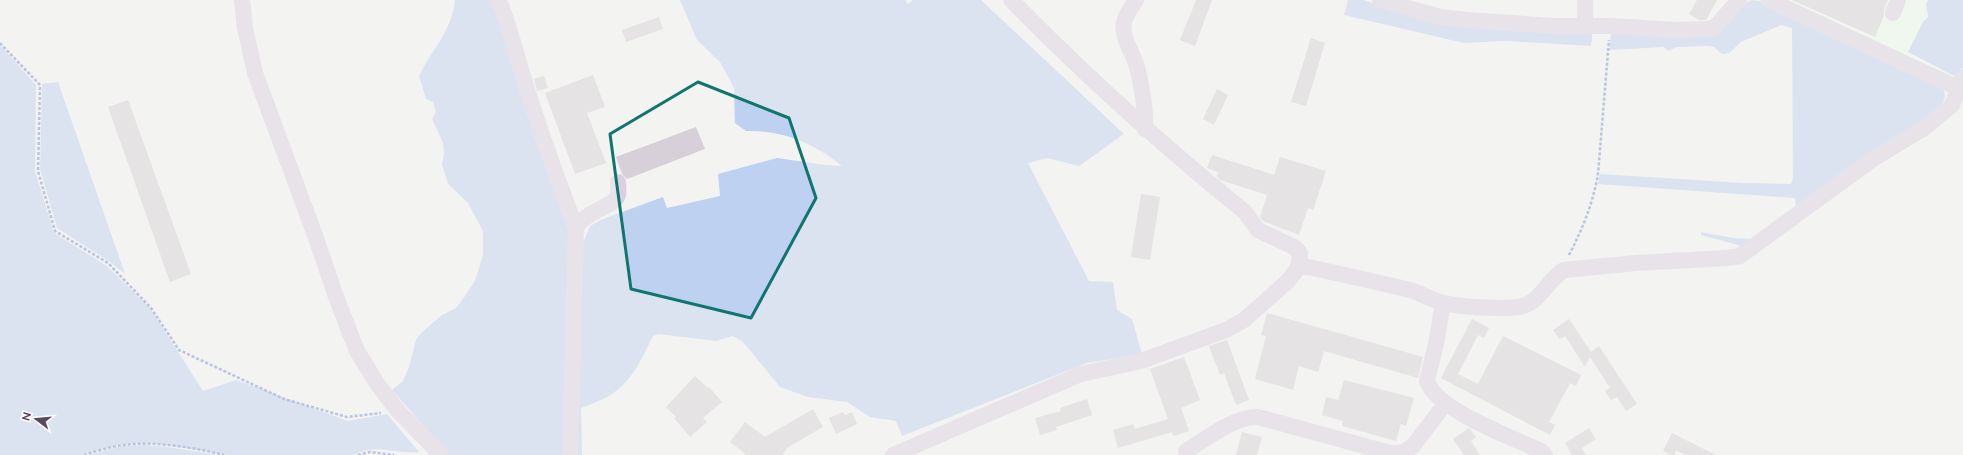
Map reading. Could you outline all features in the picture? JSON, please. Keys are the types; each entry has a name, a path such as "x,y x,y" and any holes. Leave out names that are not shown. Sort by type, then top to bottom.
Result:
{"street":[{"path":"242,0 245,28 255,73 357,351 378,385 399,412 441,455"},
{"path":"500,0 512,33 522,75 558,181 576,228 570,455"},
{"path":"893,455 1081,374 1141,361 1226,330 1244,320 1288,281 1299,265 1300,253 1294,247 1258,230 1245,212 1145,129 1011,0"},
{"path":"1136,0 1124,20 1124,28 1129,47 1137,66 1146,114 1145,129"},
{"path":"1380,0 1440,17 1553,26 1585,24 1676,30 1710,29 1716,26 1739,0"},
{"path":"1585,0 1585,24"},
{"path":"1299,265 1412,291 1443,303 1476,306 1522,306 1533,301 1544,291 1554,276 1564,270 1740,256 1873,159 1926,127 1952,105 1960,82 1769,0"},
{"path":"576,228 580,221 589,214 612,203 618,195 618,182"},
{"path":"1443,303 1437,339 1427,381 1429,387 1445,404 1479,422 1542,451 1545,455"},
{"path":"1186,451 1248,416 1258,417 1390,453 1402,453 1413,446 1445,404"}],"path":[{"path":"1564,270 1566,261 1587,217 1594,196 1598,174 1610,26"},
{"path":"0,43 40,85 38,171 55,231 108,263 151,308 179,350 284,399 347,417 399,412"},
{"path":"84,455 122,445 145,444 224,455"},
{"path":"358,455 370,452 394,455"}],"highlighted area":[{"path":"698,82 789,118 816,198 751,318 631,289 610,134"}],"shaded area":[{"path":"455,0 492,0 569,225 565,455 449,455 392,390 403,381 409,367 416,340 421,333 442,315 456,308 475,281 483,255 483,231 468,203 448,184 442,164 444,154 443,143 432,119 436,112 433,102 426,99 419,76 446,31"},
{"path":"680,0 905,0 908,4 913,0 981,0 1124,134 1079,166 1047,158 1028,163 1089,281 1113,282 1117,310 1132,319 1142,354 1087,363 902,436 896,421 870,417 847,402 808,397 780,387 743,342 733,336 716,341 658,334 653,336 636,368 626,382 612,394 581,408 582,455 576,455 583,243 590,226 603,219 663,197 667,208 720,196 718,174 777,158 842,166 820,151 797,140 773,133 746,131 735,123 734,88 720,62 697,40"},
{"path":"1348,0 1363,0 1400,11 1593,28 1591,46 1506,41 1464,43 1344,15"},
{"path":"1751,0 1766,2 1944,89 1945,98 1940,107 1749,248 1701,235 1701,232 1733,238 1752,239 1796,208 1795,198 1598,184 1600,174 1743,183 1791,184 1793,179 1792,28 1781,25 1741,42 1729,53 1722,54 1714,47 1708,46 1677,47 1668,51 1664,47 1609,50 1612,28 1722,30 1742,6"},
{"path":"1778,0 1963,0 1963,69 1951,80"},
{"path":"1928,0 1963,0 1963,67 1954,76 1908,52 1923,22 1928,17 1926,4"},
{"path":"0,45 36,85 35,171 54,233 107,266 150,308 203,391 236,380 348,421 387,414 419,452 370,450 354,455 228,455 168,445 145,443 122,444 80,455 0,455"},
{"path":"58,82 125,274 110,262 57,228 40,169 42,84"},
{"path":"145,445 219,455 88,455 122,446"}],"building":[{"path":"1196,0 1212,0 1195,46 1180,40"},
{"path":"1697,0 1717,0 1706,20 1699,20 1689,14"},
{"path":"1792,0 1888,0 1884,10 1884,16 1875,37"},
{"path":"659,17 663,29 626,42 622,30"},
{"path":"1311,38 1325,43 1306,106 1291,102"},
{"path":"593,75 605,107 587,113 606,163 575,174 545,93"},
{"path":"544,76 548,88 537,91 534,79"},
{"path":"1217,89 1228,95 1214,125 1203,119"},
{"path":"128,100 191,274 170,282 108,107"},
{"path":"696,127 705,149 627,179 622,174 616,157"},
{"path":"1212,155 1274,175 1280,157 1326,171 1313,210 1308,208 1299,235 1263,221 1260,217 1267,195 1220,180 1217,176 1218,172 1207,168"},
{"path":"1141,194 1160,197 1150,260 1131,257"},
{"path":"1267,313 1423,357 1418,378 1324,351 1318,372 1299,366 1293,390 1255,379 1266,336 1261,335"},
{"path":"1472,319 1489,328 1484,338 1478,335 1458,374 1478,384 1503,336 1581,375 1576,386 1570,383 1549,422 1555,425 1550,435 1441,378"},
{"path":"1569,319 1591,352 1599,346 1637,404 1626,411 1617,397 1611,400 1605,391 1610,388 1590,357 1585,367 1565,336 1559,339 1553,330"},
{"path":"1227,340 1249,400 1236,405 1224,373 1220,375 1209,346"},
{"path":"1184,357 1200,400 1181,408 1189,431 1174,436 1172,432 1118,448 1113,430 1133,424 1135,429 1168,419 1150,369"},
{"path":"695,376 708,388 709,387 722,402 703,418 707,422 690,437 674,418 676,417 666,407"},
{"path":"1344,380 1414,398 1406,426 1401,424 1396,441 1342,426 1343,421 1322,415 1326,397 1338,400"},
{"path":"1087,399 1092,415 1056,427 1057,430 1040,435 1035,418 1061,411 1060,408"},
{"path":"813,409 823,427 788,447 782,455 747,455 730,442 745,422 765,437"},
{"path":"843,412 845,415 852,412 857,424 836,434 829,418"},
{"path":"1469,428 1476,437 1471,441 1480,455 1464,455 1453,439"},
{"path":"1589,428 1596,439 1582,448 1586,455 1572,455 1565,443"},
{"path":"1242,432 1262,437 1257,455 1236,455"},
{"path":"1672,433 1716,455 1686,455 1676,450 1674,455 1671,455 1663,451"}]}
